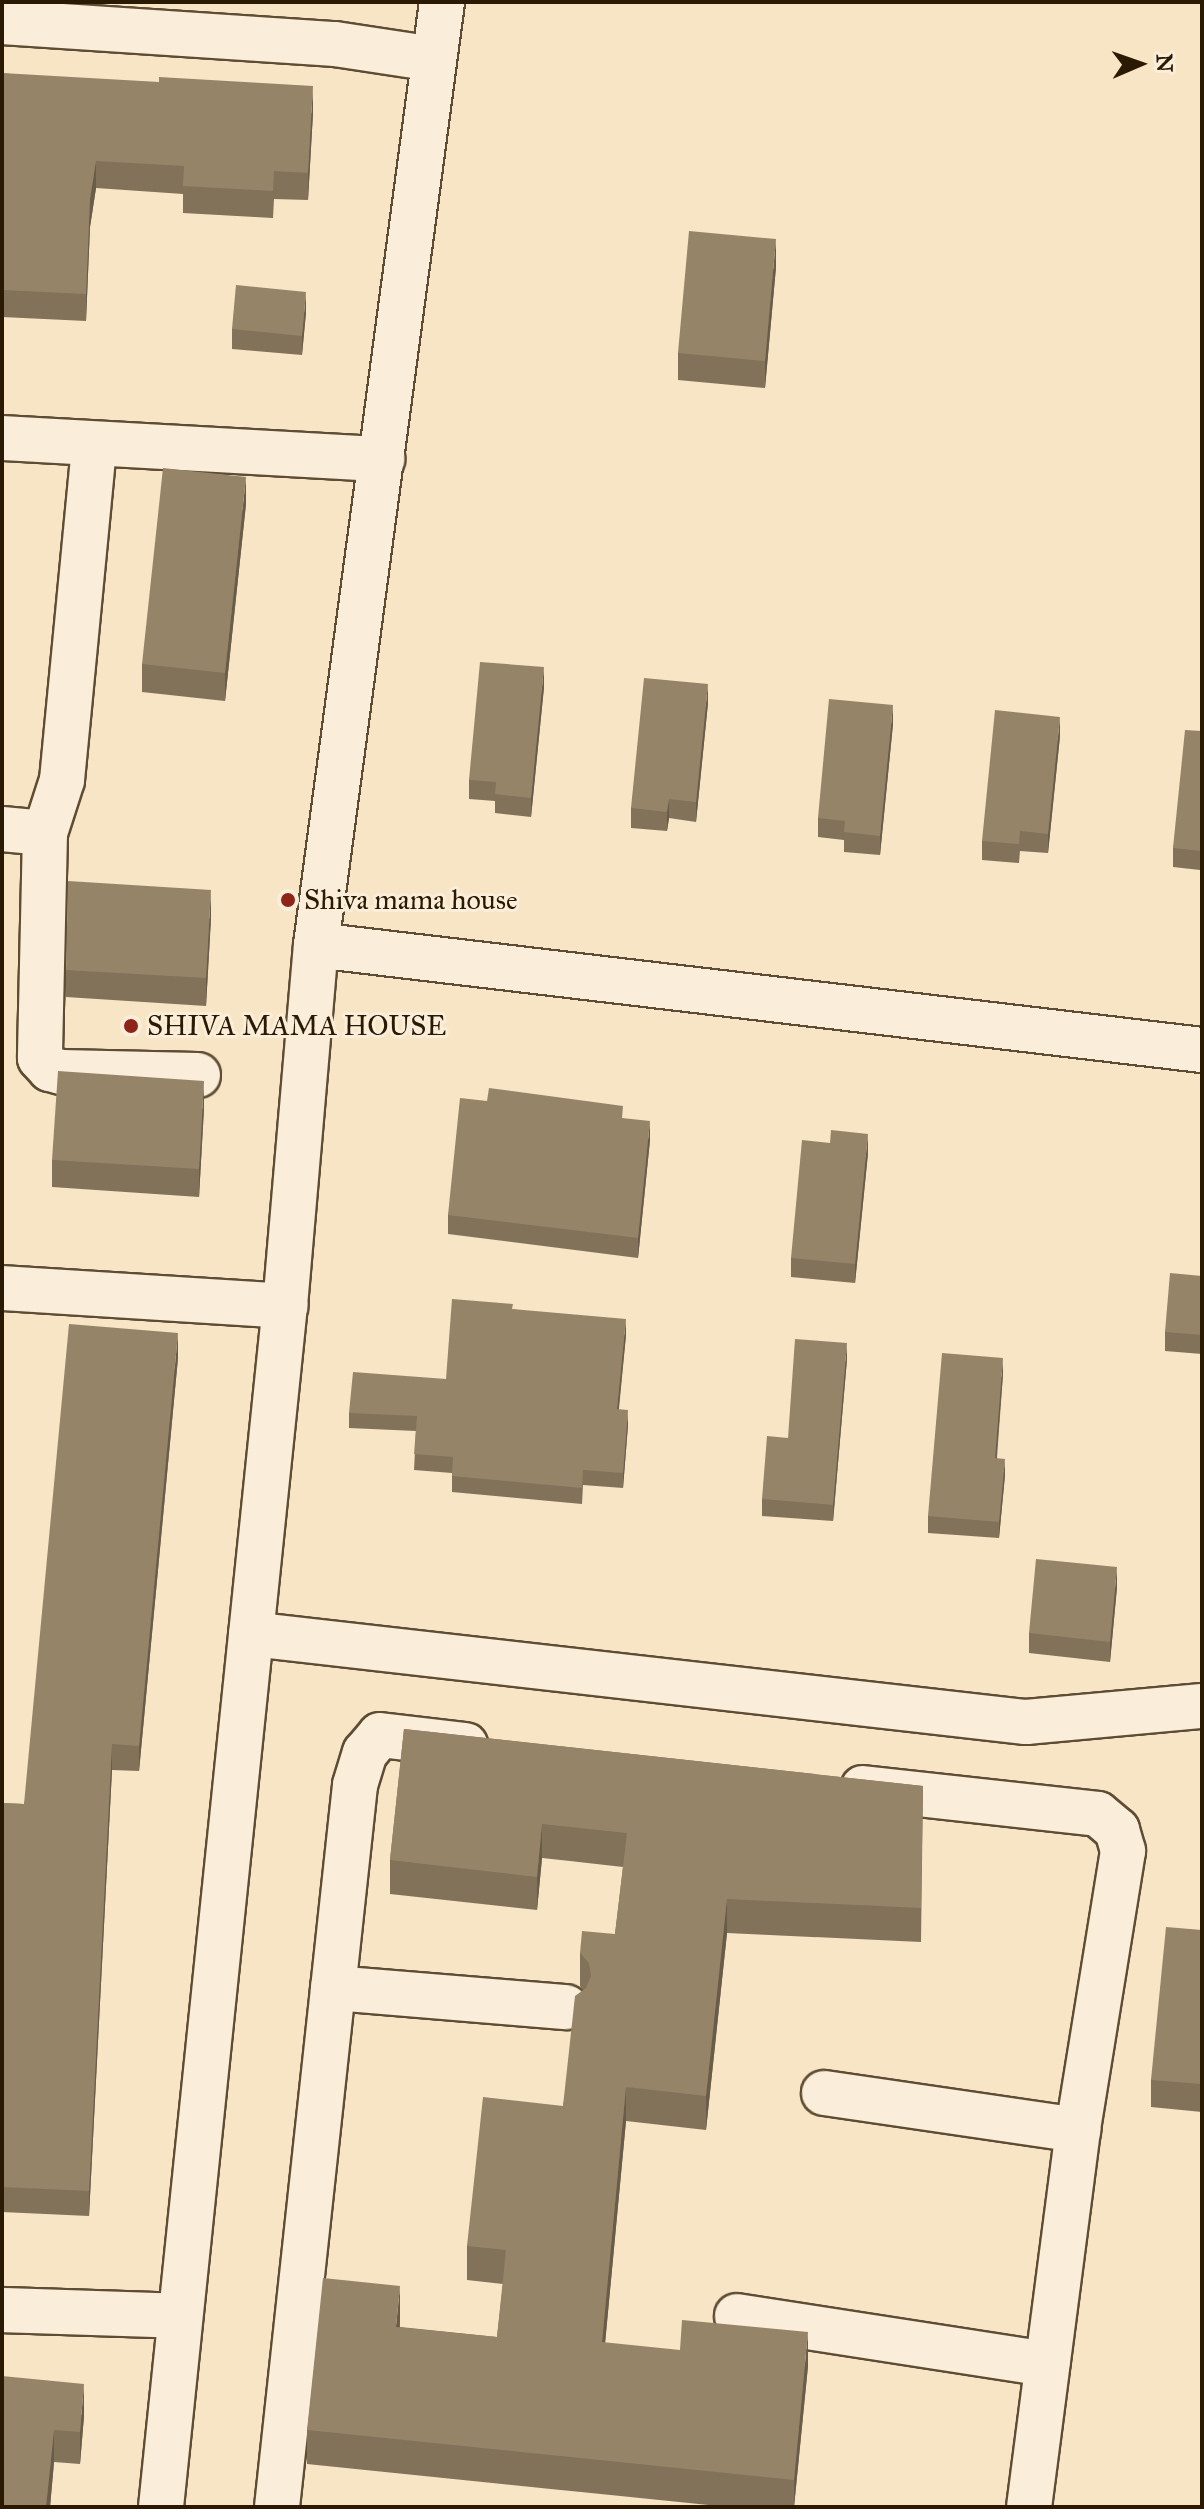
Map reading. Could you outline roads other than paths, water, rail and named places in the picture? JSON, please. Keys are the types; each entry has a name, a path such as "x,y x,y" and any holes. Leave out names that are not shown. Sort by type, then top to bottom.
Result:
{"street":[{"path":"161,2507 285,1306 316,945 442,2"},
{"path":"2,22 335,44 434,59"},
{"path":"2,438 382,459"},
{"path":"94,445 62,780 45,833 40,1058 50,1069 61,1072 198,1075"},
{"path":"2,829 45,833"},
{"path":"316,945 1202,1050"},
{"path":"2,1288 285,1306"},
{"path":"251,1634 1026,1722 1202,1706"},
{"path":"277,2507 355,1785 365,1753 380,1735 505,1749"},
{"path":"817,1783 1098,1814 1117,1830 1123,1851 1078,2130 1029,2507"},
{"path":"333,1988 566,2007"},
{"path":"824,2093 1078,2130"},
{"path":"2,2310 179,2316"},
{"path":"737,2316 1047,2364"}],"place":[{"name":"Shiva mama house","path":"288,900"},
{"name":"SHIVA MAMA HOUSE","path":"131,1026"}]}
